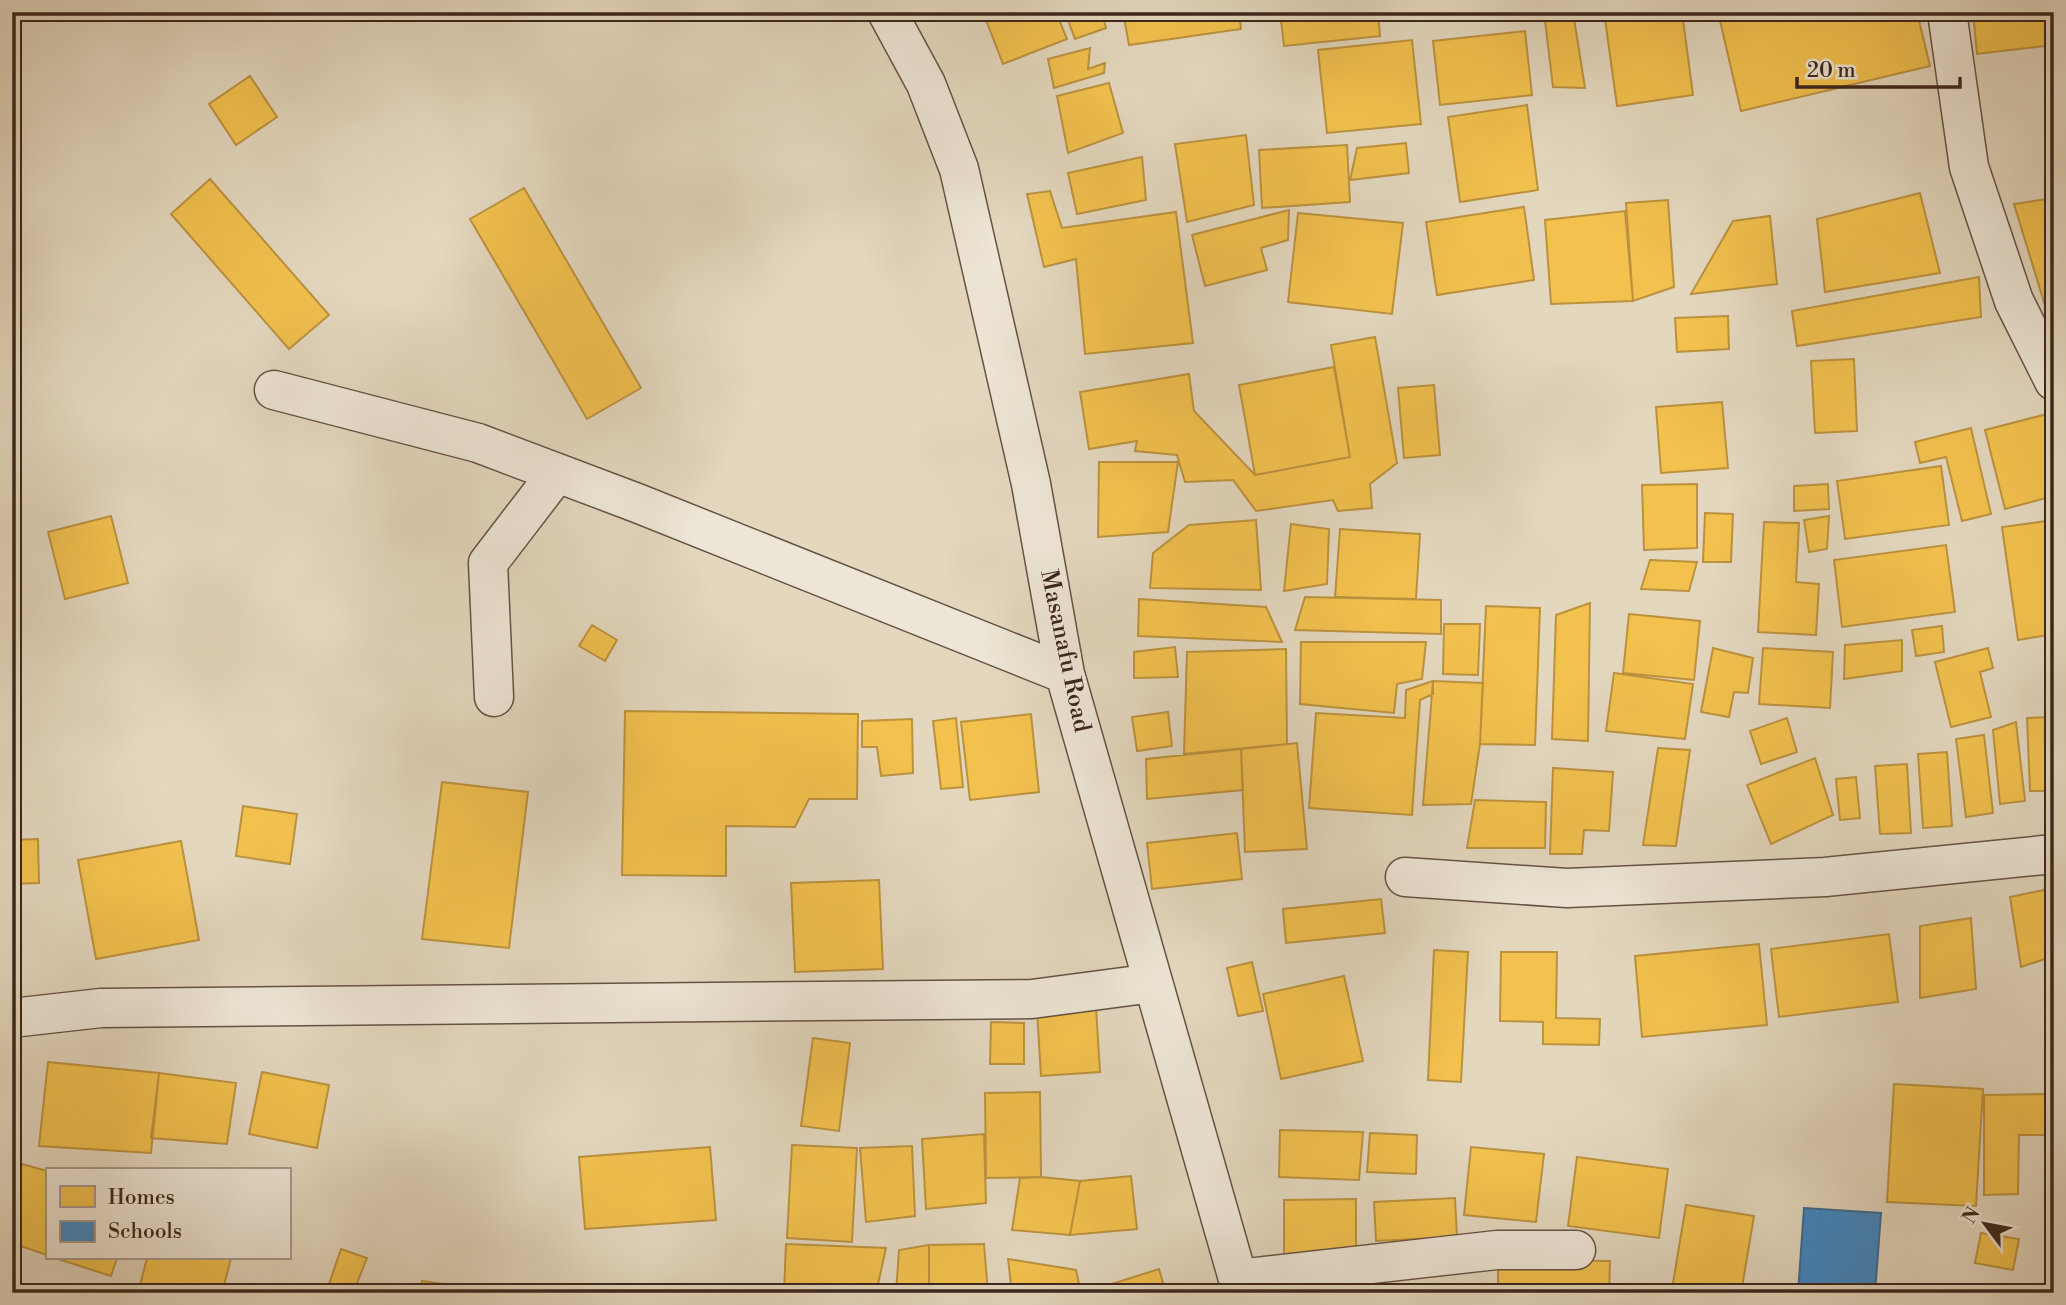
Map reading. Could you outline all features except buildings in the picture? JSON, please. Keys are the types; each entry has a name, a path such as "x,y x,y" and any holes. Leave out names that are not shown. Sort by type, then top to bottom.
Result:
{"street":[{"path":"1947,12 1969,167 2014,301 2054,381"},
{"name":"Masanafu Road","path":"892,14 926,83 959,169 1031,484 1065,674 1240,1286"},
{"path":"274,390 478,443 1065,674"},
{"path":"494,697 488,562 556,473"},
{"path":"1405,877 1567,888 1825,877 2054,854"},
{"path":"12,1018 114,1007 1032,999 1153,984"},
{"path":"1240,1286 1497,1250 1576,1250"}]}
